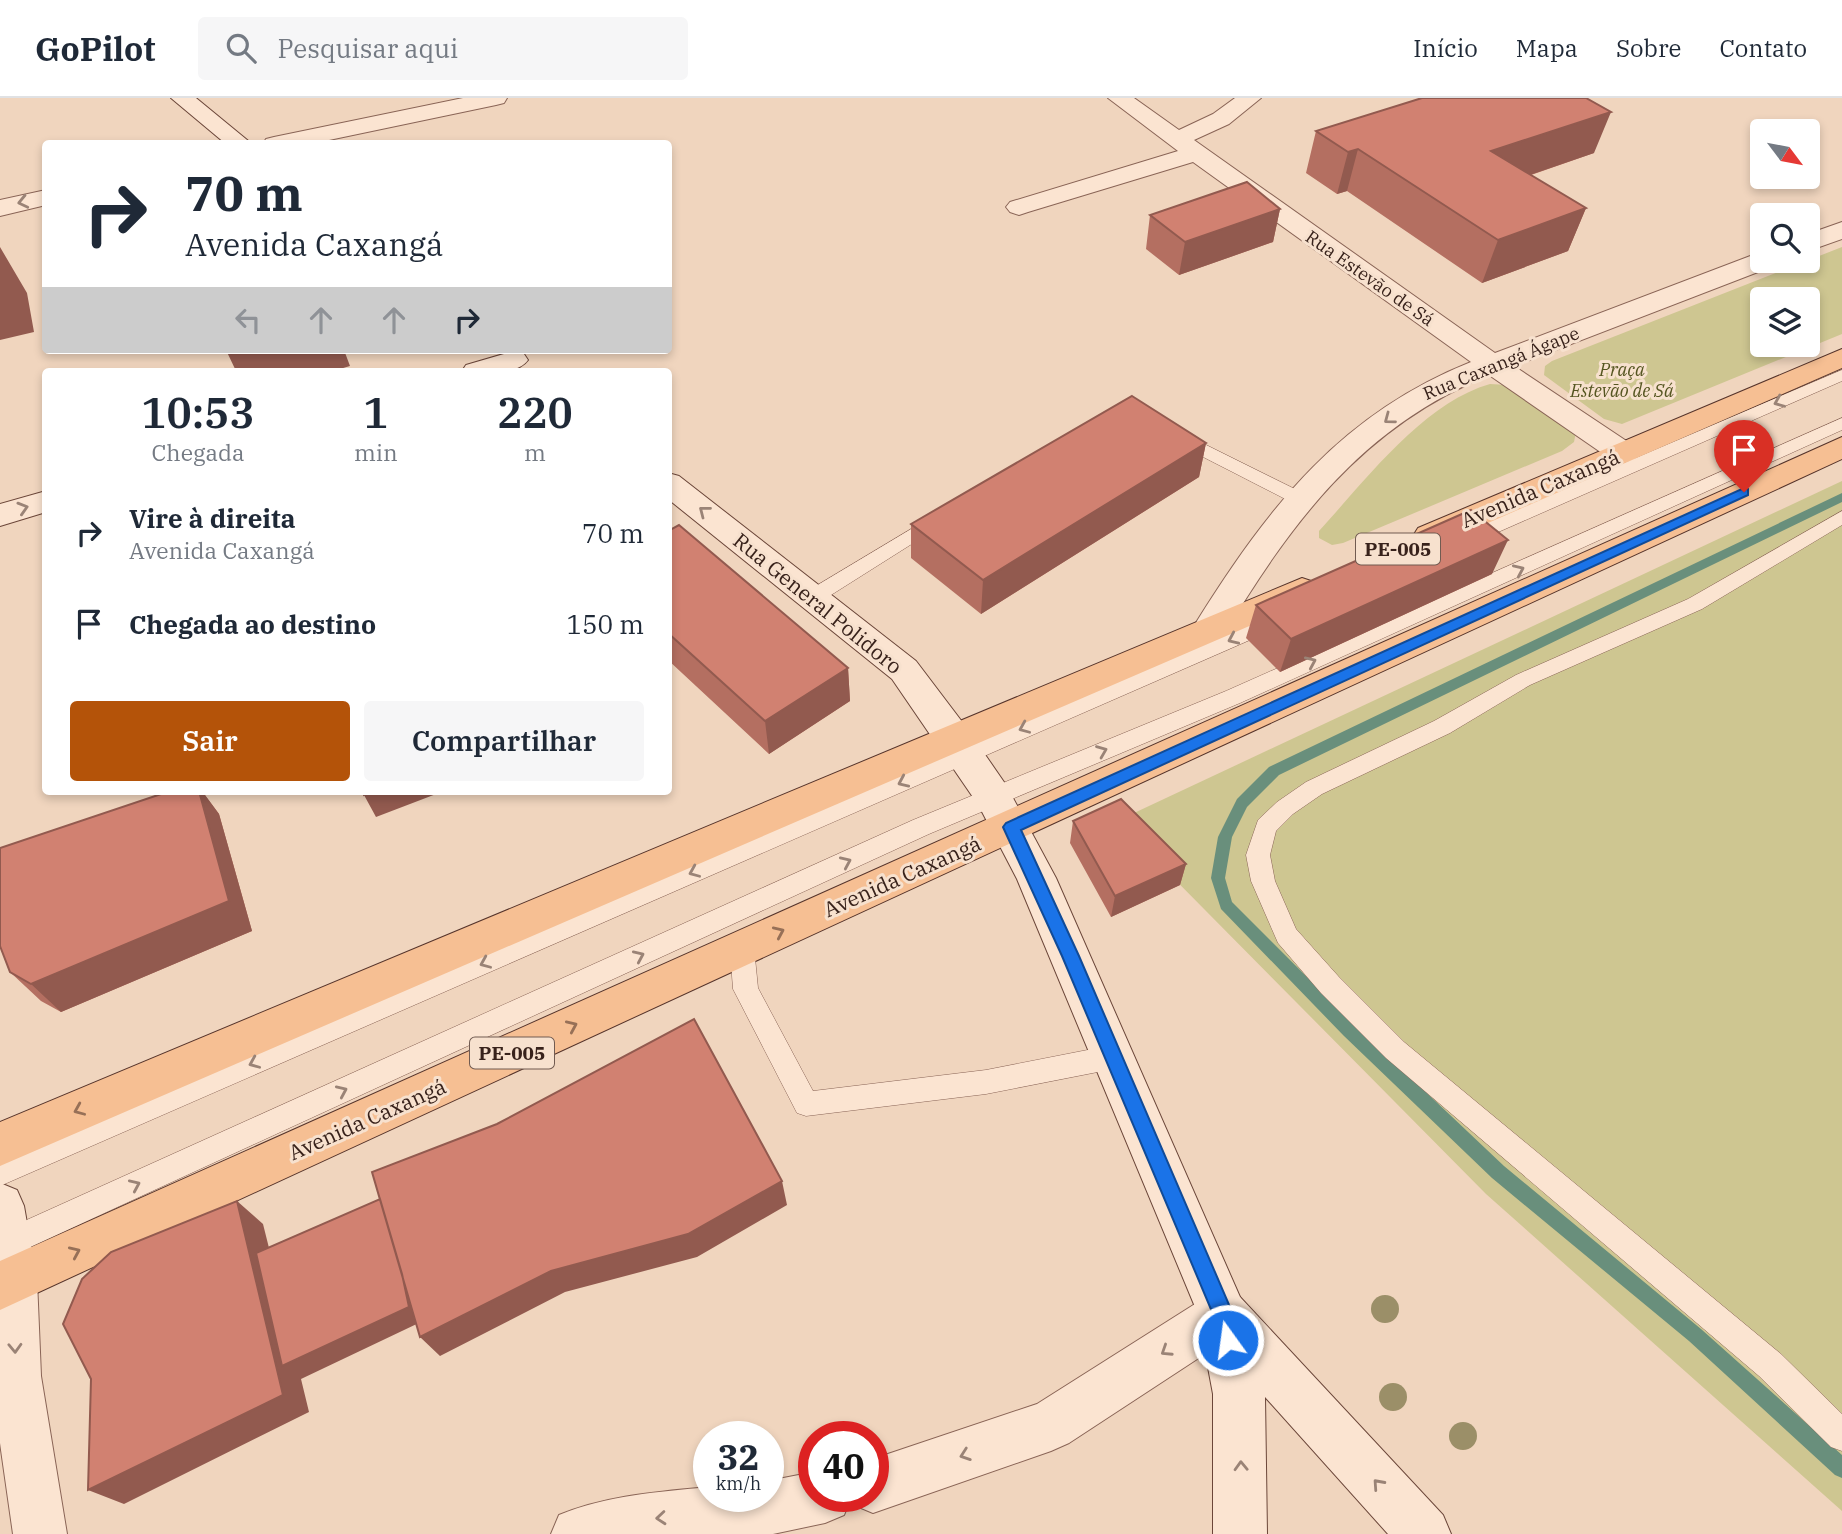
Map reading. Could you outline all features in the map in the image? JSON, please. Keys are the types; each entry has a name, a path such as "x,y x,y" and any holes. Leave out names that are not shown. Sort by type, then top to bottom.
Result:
{"main road":[{"name":"Avenida Caxangá","path":"1412,552 1623,453 1842,358"},
{"name":"Avenida Caxangá","path":"4,1252 742,948 1002,811 1842,447"},
{"name":"PE-005","path":"0,1144 880,772 959,745 1209,630 1334,576"}],"street":[{"path":"182,98 236,140"},
{"path":"293,140 496,98"},
{"name":"Rua Estevão de Sá","path":"1119,98 1492,364 1623,453"},
{"path":"1019,206 1185,147 1250,98"},
{"path":"0,208 42,198"},
{"path":"1820,238 1842,230"},
{"name":"Rua Caxangá Ágape","path":"1209,630 1248,564 1300,499 1362,439 1417,398 1492,364 1750,266"},
{"path":"486,368 514,360"},
{"name":"Rua General Polidoro","path":"672,486 904,670 959,745 1002,811 1113,1057 1223,1314"},
{"path":"0,515 42,502"},
{"path":"4,1252 16,1376 40,1534"},
{"path":"889,1480 1051,1424 1223,1314"},
{"path":"1223,1314 1239,1394 1240,1534"},
{"path":"1223,1314 1424,1534"},
{"path":"578,1534 640,1520 760,1510 798,1502"}],"lane":[{"path":"1412,552 1842,375"},
{"path":"4,1252 1002,811 1233,697 1842,423"},
{"path":"1155,426 1300,499"},
{"path":"813,597 959,506"},
{"path":"1842,517 1695,604 1523,680 1442,727 1314,788 1284,808 1266,827 1258,855 1263,881 1287,936 1329,985 1395,1050 1770,1365 1842,1436"},
{"path":"0,1173 959,745 1314,604"},
{"path":"742,948 747,989 806,1104 986,1082 1113,1057"}],"green space":[{"name":"Praça Estevão de Sá","path":"1842,247 1842,334 1820,343 1820,287 1750,287 1750,357 1786,357 1622,424 1604,419 1544,375 1545,366 1776,273 1820,273 1820,256"},
{"name":"Praça Estevão de Sá","path":"1490,384 1507,385 1576,432 1574,442 1562,451 1343,543 1332,545 1319,538 1319,531 1376,468 1419,426 1441,408"},
{"path":"1842,481 1842,1511 1486,1194 1117,821"}],"building":[{"path":"1422,98 1586,98 1611,112 1491,151 1586,208 1498,240 1358,149 1348,152 1316,131"},
{"path":"1247,182 1280,209 1185,242 1150,215"},
{"path":"1132,396 1206,443 983,580 911,524"},
{"path":"1471,510 1508,540 1291,639 1256,605"},
{"path":"679,525 848,668 765,721 672,637 672,529"},
{"path":"158,795 200,795 229,901 31,984 10,972 0,946 0,848"},
{"path":"1121,799 1186,864 1115,896 1073,821"},
{"path":"694,1019 782,1181 688,1234 551,1271 420,1337 372,1172 497,1124"},
{"path":"380,1199 409,1307 282,1366 256,1253"},
{"path":"237,1201 283,1395 88,1490 91,1379 63,1324 82,1279 111,1252"}],"waterway":[{"path":"1842,497 1274,771 1242,803 1225,837 1218,878 1226,905 1350,1031 1498,1172 1695,1335 1842,1468"}],"route":[{"path":"1228,1340 1223,1314 1071,956 1011,827 1744,492"}]}
